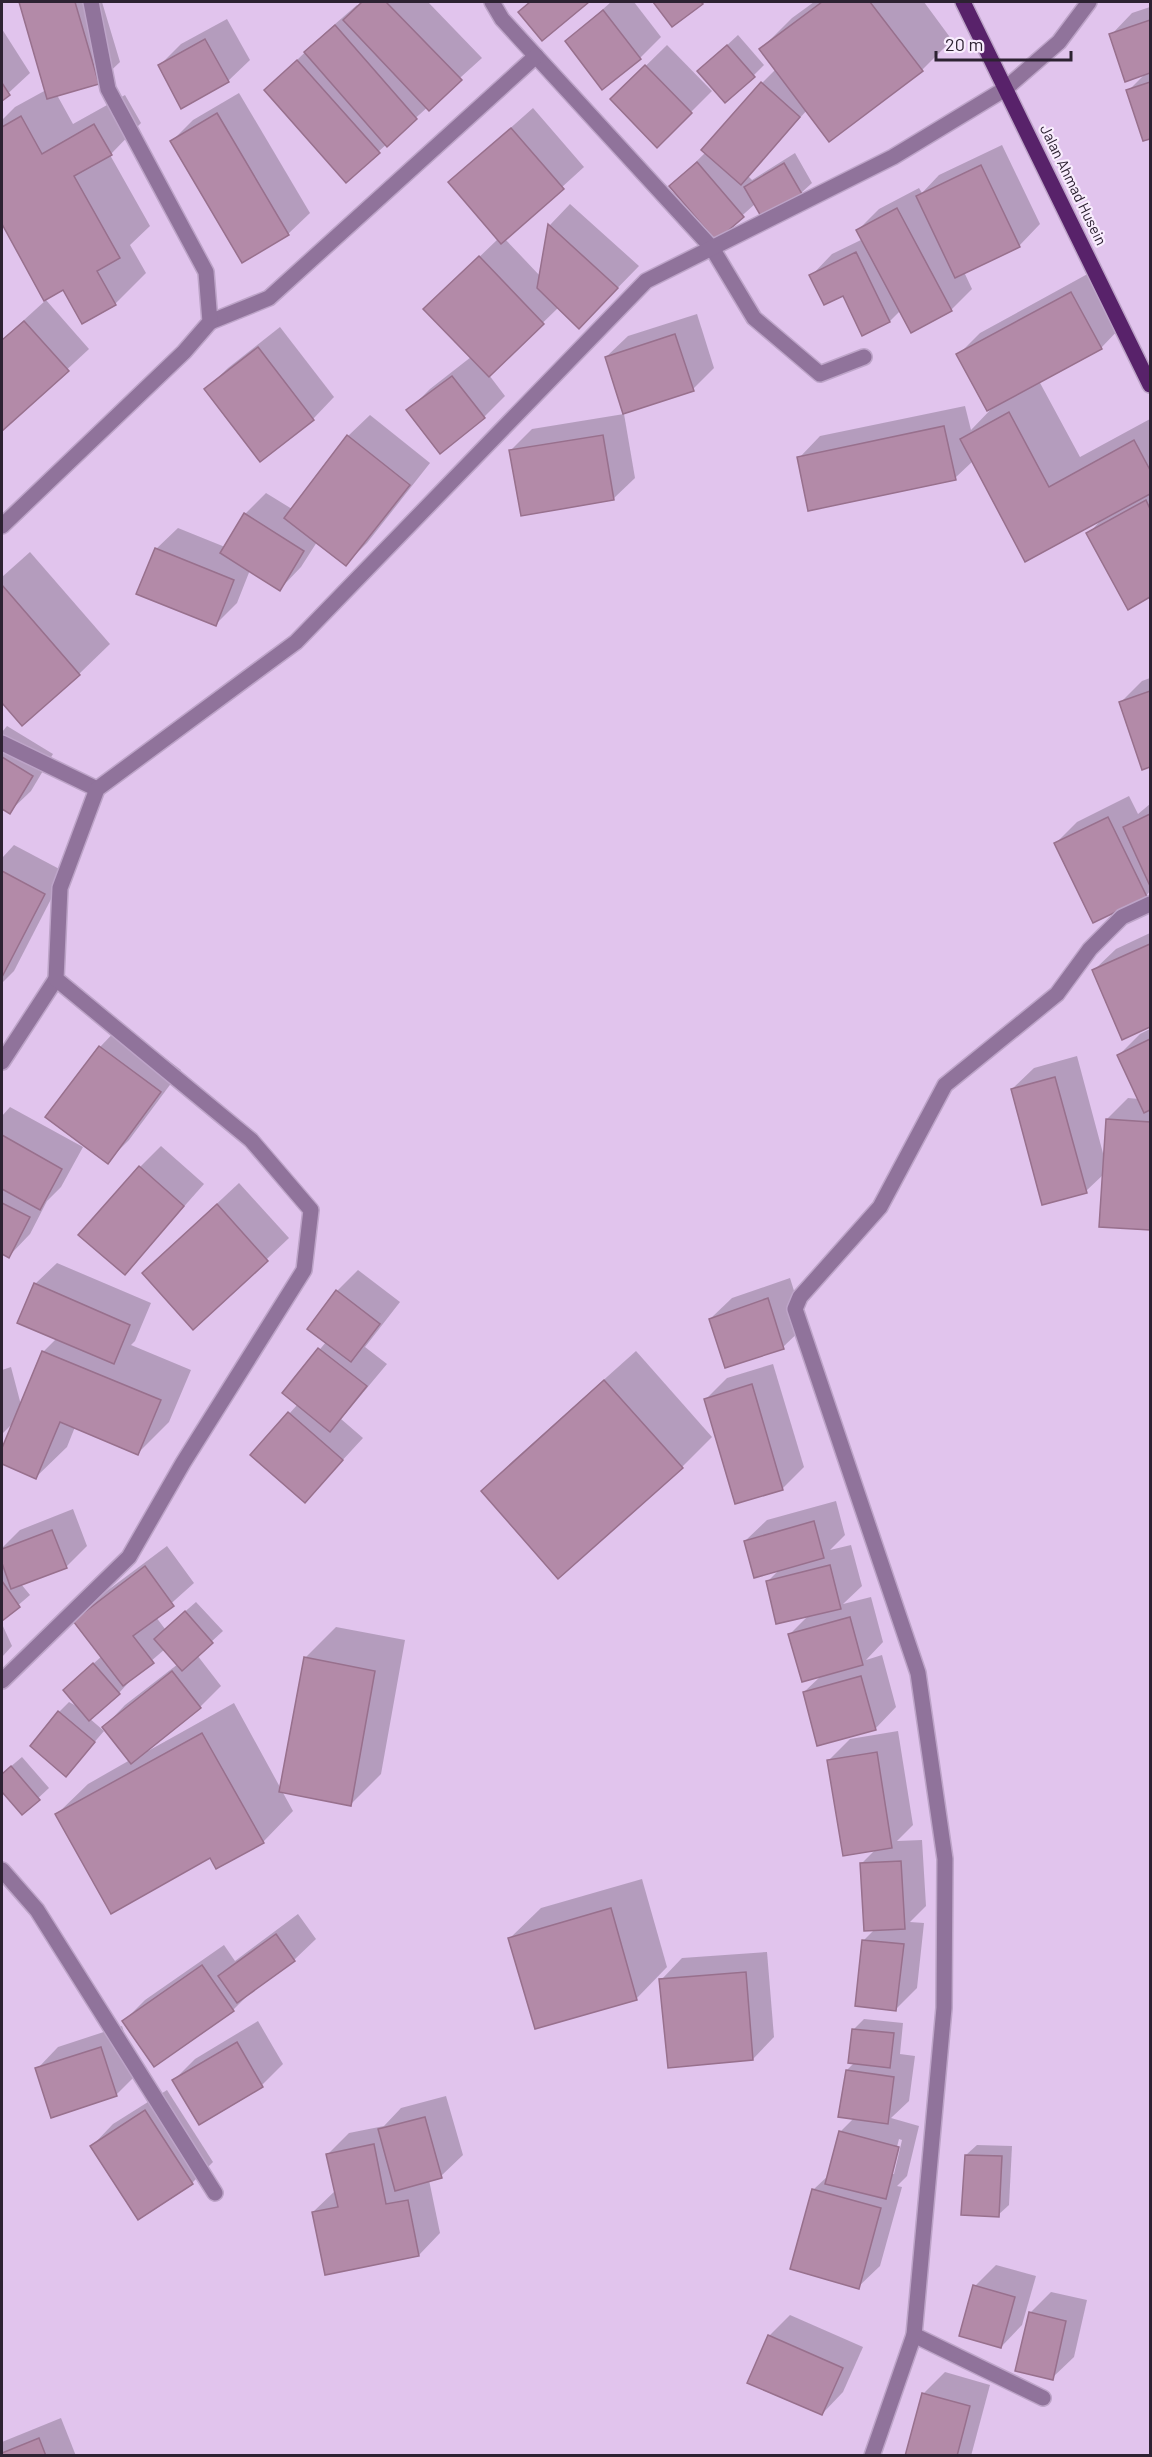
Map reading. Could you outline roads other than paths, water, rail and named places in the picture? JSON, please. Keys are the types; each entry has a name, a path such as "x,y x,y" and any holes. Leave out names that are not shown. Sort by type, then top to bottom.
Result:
{"main road":[{"name":"Jalan Ahmad Husein","path":"963,2 1150,385"}],"street":[{"path":"91,2 108,89 206,272 210,322"},
{"path":"492,2 502,19 712,248 754,318 820,374 864,357"},
{"path":"2,1062 56,979 60,888 98,789 296,642 646,281 893,157 1005,89 1059,42 1089,2"},
{"path":"2,526 184,352 210,322 269,298 536,56"},
{"path":"2,743 98,789"},
{"path":"872,2456 914,2335 945,2008 945,1859 918,1673 795,1310 800,1297 880,1207 945,1085 1057,994 1090,949 1122,917 1150,904"},
{"path":"2,1682 129,1557 183,1463 304,1270 310,1210 251,1140 56,979"},
{"path":"2,1870 37,1910 215,2193"},
{"path":"914,2335 1043,2398"}]}
